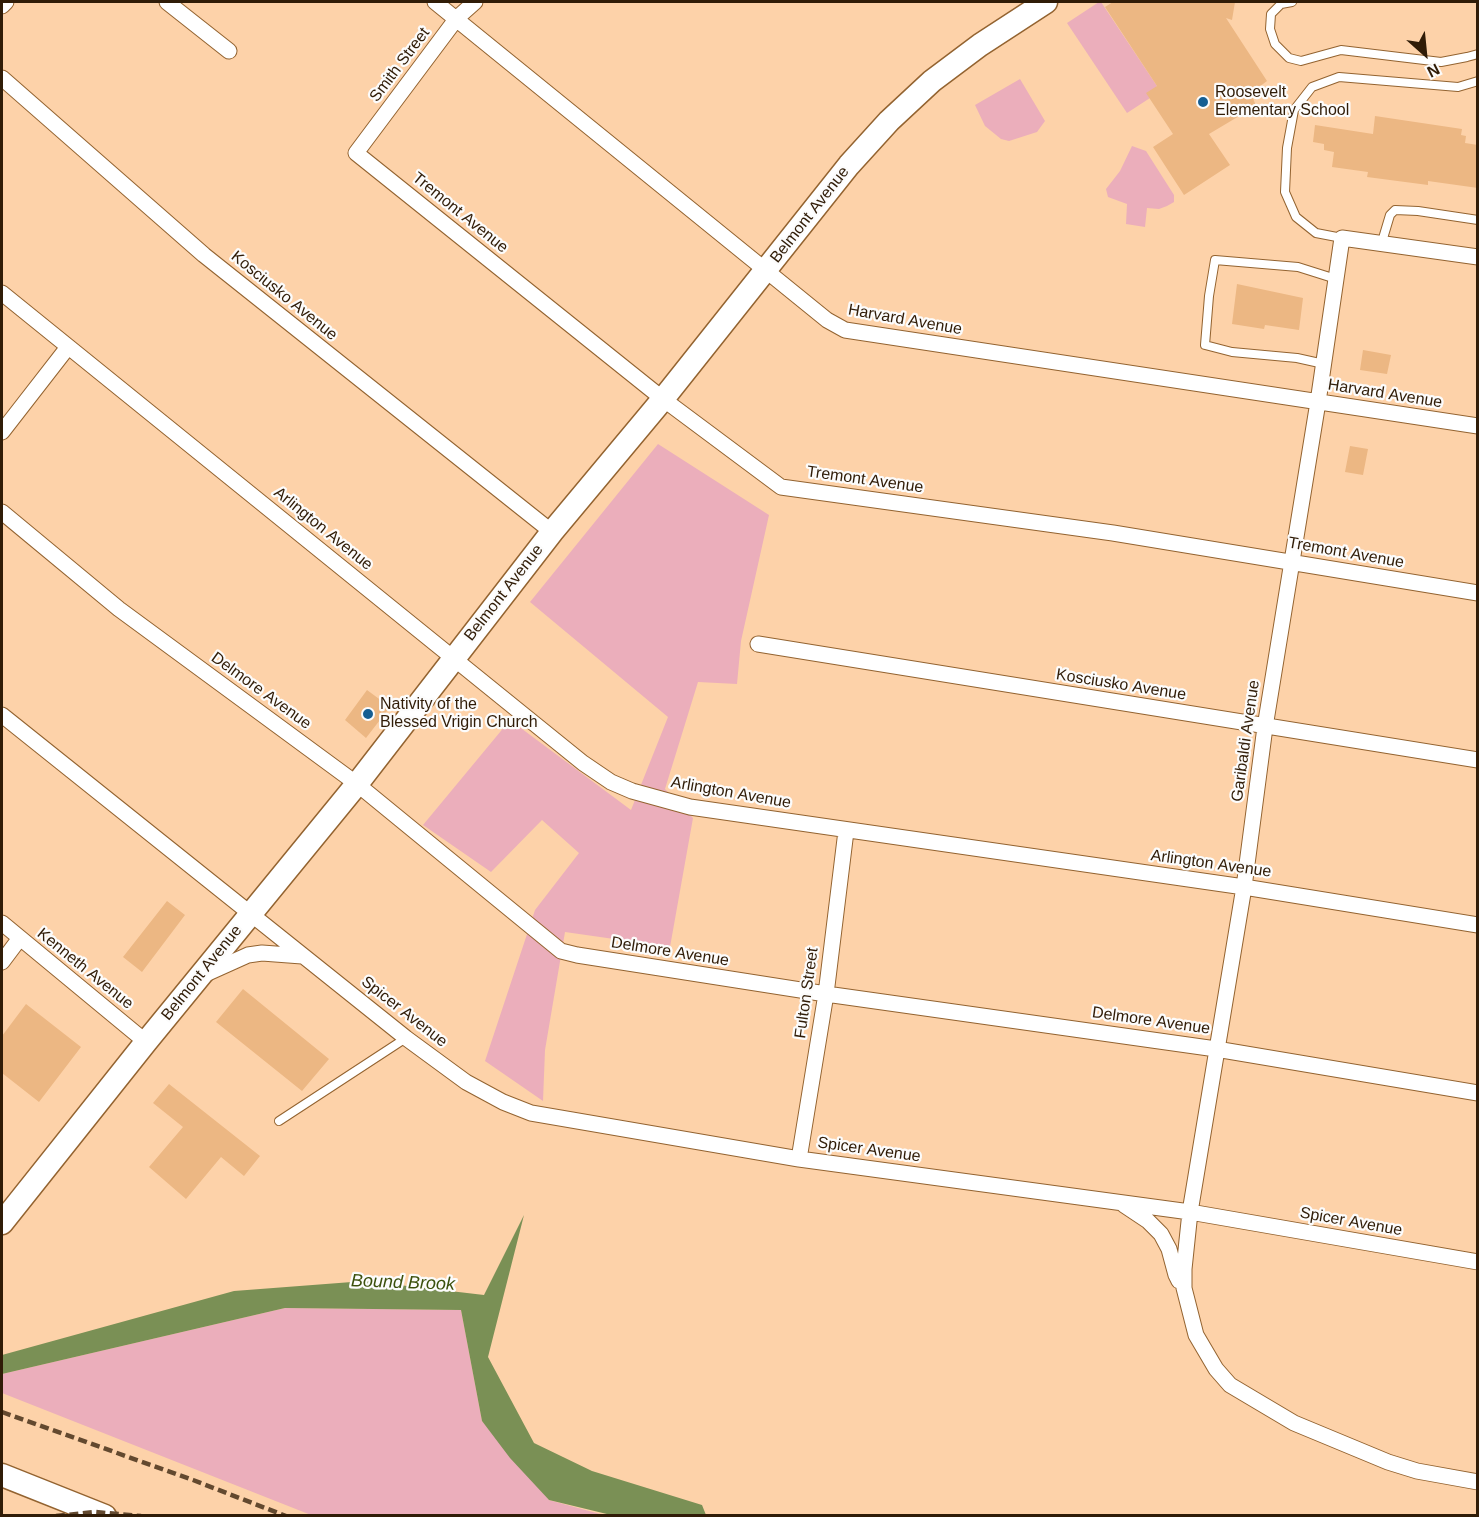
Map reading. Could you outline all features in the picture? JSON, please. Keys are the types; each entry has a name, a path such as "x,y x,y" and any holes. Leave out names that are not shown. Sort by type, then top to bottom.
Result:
{"street":[{"path":"2,6 6,2"},
{"path":"167,2 230,51"},
{"name":"Harvard Avenue","path":"435,2 827,320 845,330 1478,426"},
{"name":"Smith Street","path":"356,153 457,18 475,2"},
{"name":"Belmont Avenue","path":"2,1223 357,783 552,532 663,399 849,165 889,121 932,81 980,45 1046,2"},
{"name":"Kosciusko Avenue","path":"2,78 204,255 552,532"},
{"name":"Tremont Avenue","path":"356,153 663,399 782,487 1113,533 1478,593"},
{"path":"1342,238 1478,257"},
{"name":"Garibaldi Avenue","path":"1184,1288 1190,1212 1244,887 1265,727 1324,364 1342,238"},
{"name":"Arlington Avenue","path":"2,293 583,763 611,782 632,791 690,807 1244,887 1478,925"},
{"path":"2,432 68,347"},
{"name":"Delmore Avenue","path":"2,512 119,609 357,783 561,951 826,994 1216,1048 1478,1093"},
{"name":"Kosciusko Avenue","path":"758,644 1478,760"},
{"name":"Spicer Avenue","path":"2,715 406,1038 466,1082 503,1102 531,1113 799,1159 1190,1212 1478,1262"},
{"name":"Fulton Street","path":"799,1159 826,994 846,831"},
{"name":"Kenneth Avenue","path":"2,923 146,1042"},
{"path":"2,962 20,938"},
{"path":"197,979 248,955 270,953 303,956"},
{"path":"1121,1203 1148,1221 1161,1234 1169,1249 1176,1275 1184,1288 1196,1335 1216,1369 1230,1385 1294,1423 1388,1462 1417,1471 1478,1482"},
{"path":"2,1475 98,1514"}],"lane":[{"path":"1292,2 1281,4 1271,14 1270,29 1275,44 1289,58 1300,61 1341,50 1441,62 1478,54"},
{"path":"1342,238 1316,233 1296,217 1285,192 1287,148 1294,111 1312,87 1339,77 1458,87 1478,81"},
{"path":"1381,245 1390,215 1395,210 1478,220"},
{"path":"1324,364 1297,358 1233,352 1205,345 1209,296 1215,260 1298,267 1336,277"},
{"path":"279,1121 406,1038"}],"shaded area":[{"path":"1099,2 1157,86 1150,98 1127,113 1067,23"},
{"path":"1020,79 1045,121 1037,132 1009,141 1001,139 985,126 975,105"},
{"path":"1132,146 1146,151 1174,195 1174,202 1167,206 1159,209 1147,208 1145,227 1126,224 1127,204 1108,197 1106,189 1120,171"},
{"path":"658,444 769,515 741,641 737,684 698,682 665,789 693,818 670,947 565,932 545,1050 543,1101 485,1061 535,910 579,853 542,820 491,872 423,825 510,720 631,810 668,717 530,602"},
{"path":"524,1215 488,1357 534,1443 592,1471 702,1505 706,1515 611,1515 549,1500 510,1458 482,1421 461,1310 285,1308 2,1374 2,1355 234,1291 365,1281 484,1295"},
{"path":"285,1308 461,1310 482,1421 549,1500 600,1514 599,1516 311,1515 2,1393 2,1374"}],"building":[{"name":"Roosevelt Elementary School","path":"1113,2 1235,2 1232,20 1226,18 1267,81 1251,93 1256,106 1209,134 1230,165 1184,195 1153,147 1173,134 1146,93 1157,86 1105,7"},
{"path":"1375,116 1462,129 1461,135 1466,136 1465,143 1478,145 1478,188 1428,181 1428,185 1367,177 1368,172 1332,167 1334,152 1324,150 1324,144 1313,142 1315,125 1373,134"},
{"path":"1237,284 1303,298 1299,330 1265,325 1264,329 1232,324"},
{"path":"1363,350 1391,355 1387,374 1360,370"},
{"path":"1350,446 1368,449 1363,475 1345,472"},
{"name":"Nativity of the Blessed Vrigin Church","path":"367,690 390,707 366,738 345,720"},
{"path":"167,901 185,915 142,972 123,957"},
{"path":"243,989 329,1059 302,1091 216,1022"},
{"path":"26,1004 81,1047 39,1102 2,1073 2,1036"},
{"path":"169,1084 260,1156 244,1176 221,1157 186,1199 149,1167 183,1127 153,1103"}],"railway":[{"path":"2,1412 193,1480 286,1516"},
{"path":"56,1516 95,1512 141,1516"}],"place":[{"name":"Roosevelt Elementary School","path":"1203,102"},
{"name":"Nativity of the Blessed Vrigin Church","path":"368,714"}],"water label":[{"name":"Bound Brook","path":"403,1283"}]}
